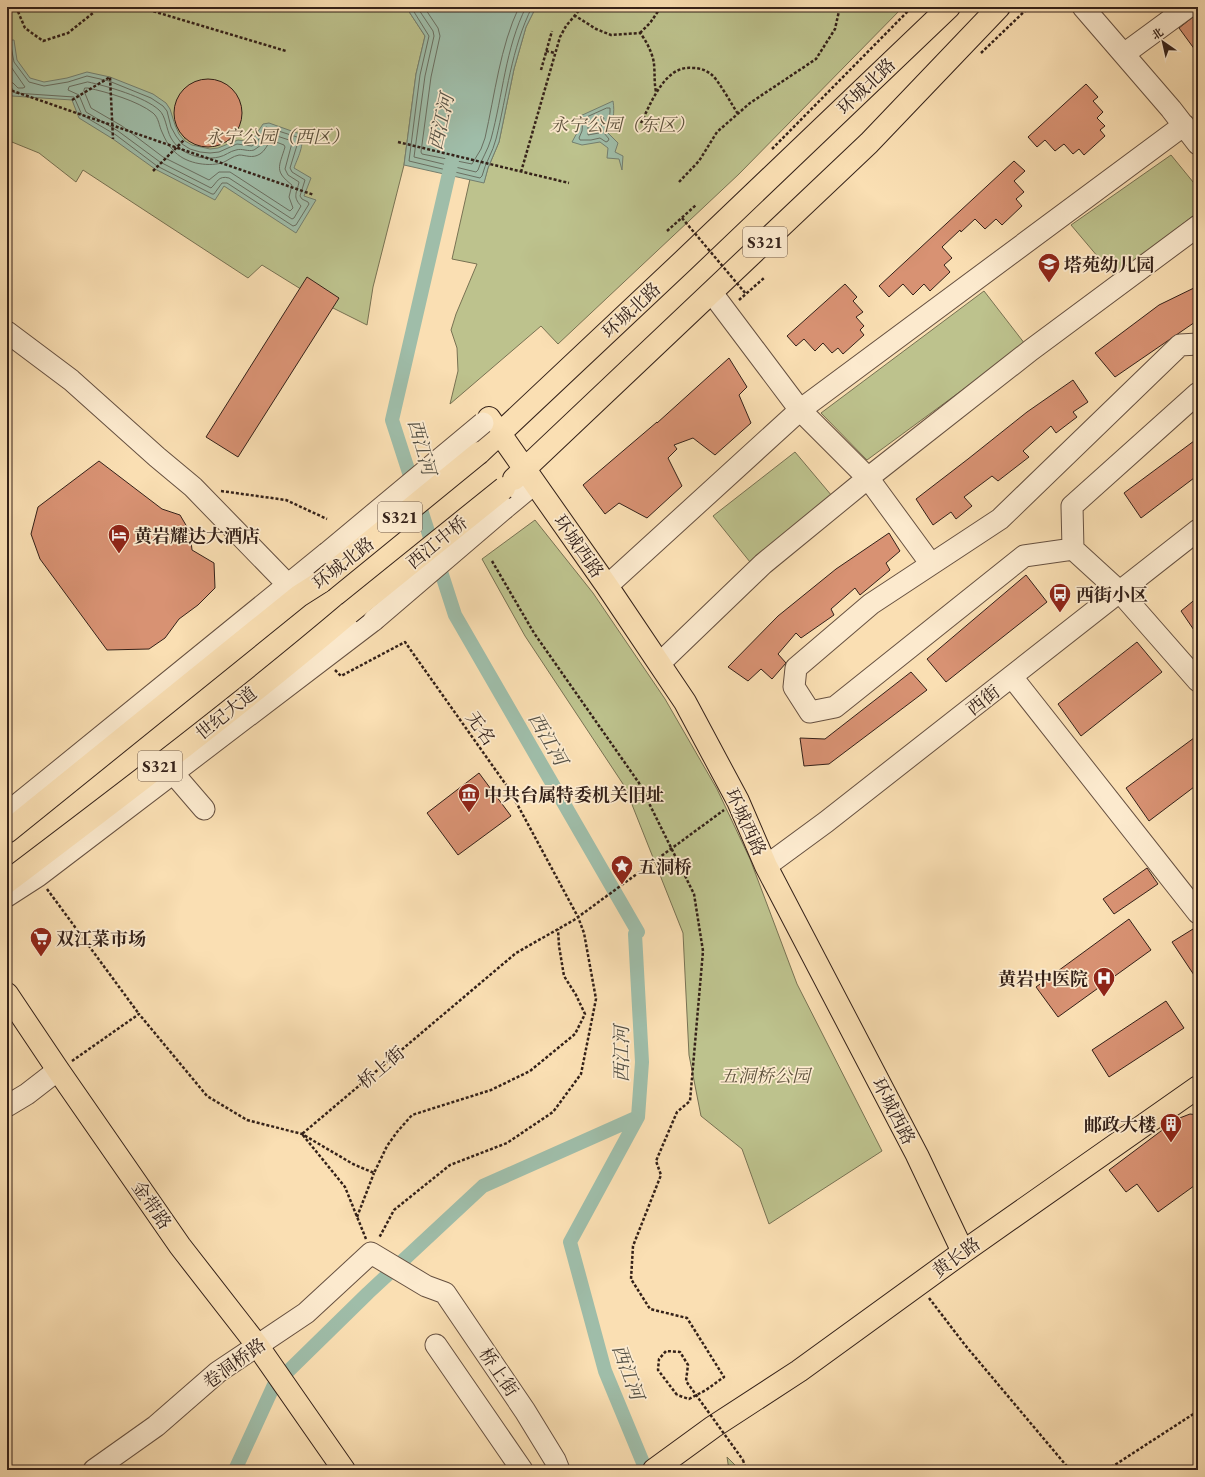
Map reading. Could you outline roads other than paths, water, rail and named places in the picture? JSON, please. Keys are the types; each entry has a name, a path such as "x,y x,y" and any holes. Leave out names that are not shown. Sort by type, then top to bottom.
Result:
{"main road":[{"name":"环城北路","path":"294,590 320,582 479,452 490,425 682,262 949,7"},
{"name":"S321","path":"529,477 712,293 869,143 999,7"},
{"name":"环城西路","path":"490,425 607,586 686,702 738,801 766,866 917,1155 963,1252"},
{"name":"西江中桥","path":"318,651 349,613 504,498 529,477"},
{"name":"S321","path":"7,832 294,590"},
{"name":"世纪大道","path":"7,882 166,762 318,651"},
{"name":"金带路","path":"7,994 180,1246 257,1345 344,1470"},
{"name":"黄长路","path":"654,1470 713,1427 799,1371 963,1252 1198,1087"}],"street":[{"path":"1083,7 1184,125 1198,144"},
{"path":"1124,54 1188,7"},
{"path":"607,586 800,410 1184,125"},
{"path":"660,663 763,564 868,478 1031,350 1198,226"},
{"path":"712,293 800,410 868,478 931,564"},
{"path":"7,332 70,380 193,487 294,590"},
{"path":"1073,549 1024,556 835,707 810,712 794,687 796,668 871,604 1000,519 1180,345 1198,344"},
{"path":"1194,671 1120,592 1073,549 1072,506 1198,394"},
{"path":"7,813 294,590 327,553 490,425"},
{"path":"7,896 38,876 173,773 318,651 374,620 504,498"},
{"name":"西街","path":"766,866 826,822 1198,530"},
{"path":"1012,677 1198,913"},
{"path":"173,773 204,809"},
{"path":"7,1106 27,1094 58,1070"},
{"name":"卷洞桥路","path":"94,1470 156,1426 218,1372 306,1313 371,1253"},
{"name":"桥上街","path":"371,1253 426,1286 445,1293 525,1411 555,1460 559,1470"},
{"path":"436,1345 522,1470"}],"water":[{"path":"406,7 536,7 526,27 514,69 499,142 488,168 484,183 404,165 416,74 425,36"},
{"path":"7,40 14,40 17,60 30,78 44,82 67,78 87,72 110,77 153,94 166,103 170,109 179,134 185,141 192,145 210,149 218,148 238,140 251,142 263,124 269,123 300,134 302,138 302,146 294,168 311,178 304,196 316,200 296,233 224,186 215,200 155,169 113,139 79,118 72,100 12,96 7,88"},
{"path":"613,101 613,117 608,133 618,143 615,152 623,156 622,170 619,159 607,158 608,148 600,142 582,145 572,142 578,131 578,117"}],"waterway":[{"name":"西江河","path":"453,156 392,420 455,615 638,932 635,934 642,1062 638,1117 570,1242 605,1371 646,1470"},
{"path":"235,1470 274,1385 368,1293 483,1186 638,1117"}],"place":[{"name":"塔苑幼儿园","path":"1049,284"},
{"name":"黄岩耀达大酒店","path":"119,554"},
{"name":"西街小区","path":"1060,614"},
{"name":"中共台属特委机关旧址","path":"469,814"},
{"name":"五洞桥","path":"622,886"},
{"name":"双江菜市场","path":"41,958"},
{"name":"黄岩中医院","path":"1104,998"},
{"name":"邮政大楼","path":"1171,1144"}],"park label":[{"name":"永宁公园（东区）","path":"622,124"},
{"name":"永宁公园（西区）","path":"277,136"},
{"name":"五洞桥公园","path":"765,1075"}]}
